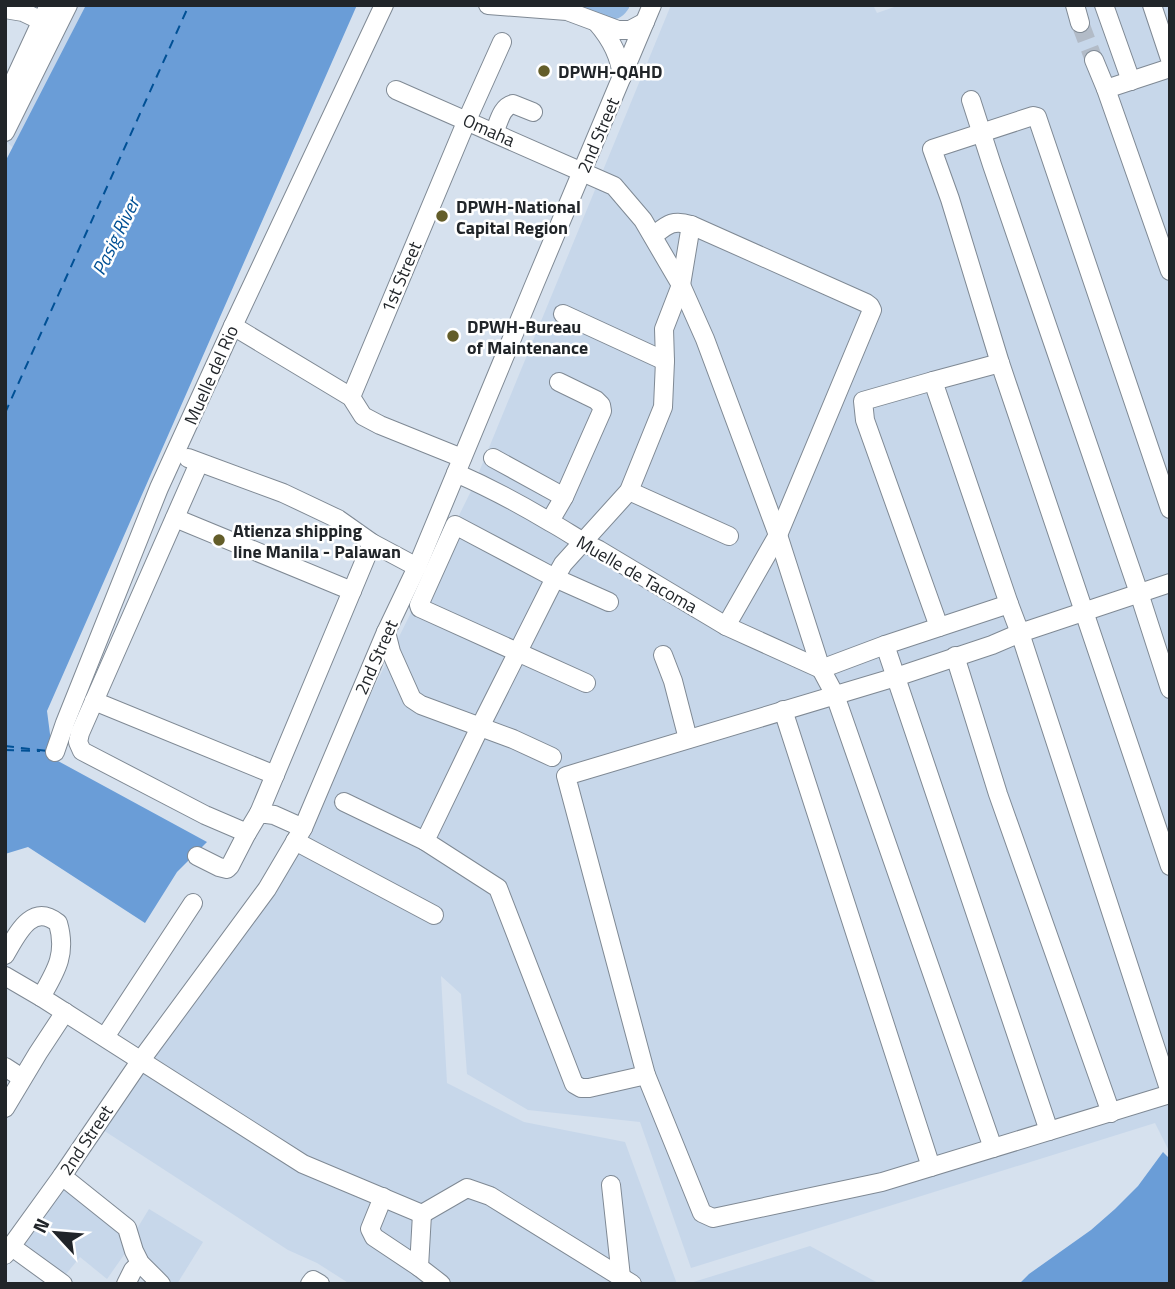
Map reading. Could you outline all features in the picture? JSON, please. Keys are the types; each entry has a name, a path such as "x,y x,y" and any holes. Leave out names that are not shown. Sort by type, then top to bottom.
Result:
{"street":[{"path":"5,132 68,5"},
{"name":"Muelle del Rio","path":"55,752 154,500 384,5"},
{"path":"488,5 567,11 624,30 636,29 650,11"},
{"path":"1075,5 1080,23"},
{"path":"1104,5 1131,81"},
{"path":"1153,5 1170,59"},
{"path":"5,9 46,13 5,100"},
{"name":"2nd Street","path":"8,1251 141,1060 267,889 299,834 416,567 650,11"},
{"path":"597,23 615,50 622,77"},
{"name":"1st Street","path":"351,397 502,42"},
{"path":"1094,60 1170,271"},
{"path":"1106,89 1170,68"},
{"name":"Omaha","path":"397,90 614,186 643,220 681,285 705,339 778,535 821,669 835,695 993,1148"},
{"path":"971,100 1170,689"},
{"path":"494,132 508,105 513,103 533,113"},
{"path":"1170,509 1040,121 1033,116 932,149 1000,363 1170,866"},
{"path":"653,236 674,222 691,225 866,303 872,310 778,535 726,626"},
{"path":"425,841 555,578 564,564 629,491 663,407 664,329 681,285 691,225"},
{"path":"563,314 665,361"},
{"name":"Muelle de Tacoma","path":"233,326 351,397 363,416 459,465 478,482 550,521 726,626 821,669"},
{"path":"939,627 864,420 863,401 1000,363"},
{"path":"933,381 1020,633 1170,1093 882,1182 713,1218 702,1213 646,1075 566,776 896,677 1020,633 1170,583"},
{"path":"550,521 564,497 602,411 596,400 559,382"},
{"path":"176,453 283,493 338,519 372,543 416,567"},
{"path":"494,458 564,497"},
{"path":"199,463 78,742 82,751 205,816 247,833"},
{"path":"629,491 729,536"},
{"path":"174,519 352,591"},
{"path":"586,683 420,608 419,605 454,525 555,578 609,602"},
{"path":"197,856 219,867 227,869 230,866 259,813 372,543"},
{"path":"821,669 1009,604"},
{"path":"386,632 391,652 412,699 551,757"},
{"path":"885,645 1049,1131"},
{"path":"663,655 688,738"},
{"path":"956,656 998,794 1111,1113"},
{"path":"94,701 275,775"},
{"path":"783,709 931,1167"},
{"path":"344,802 425,841 498,888 574,1084 589,1088 646,1075"},
{"path":"259,813 274,815 299,834 434,915"},
{"path":"105,1037 193,903"},
{"path":"5,955 24,925 36,917 51,918 58,923 62,949 57,970 41,997"},
{"path":"5,976 303,1164 422,1214"},
{"path":"5,1108 65,1012"},
{"path":"5,1067 22,1079"},
{"path":"62,1176 128,1228 140,1263 161,1284"},
{"path":"611,1185 626,1280"},
{"path":"422,1214 467,1188 490,1196 626,1280"},
{"path":"383,1198 370,1229 374,1237 441,1284"},
{"path":"419,1267 422,1214"},
{"path":"8,1251 62,1284"},
{"path":"126,1284 140,1263"}],"shaded area":[{"path":"59,5 86,5 13,148 5,140"},
{"path":"578,5 629,5 629,8 624,15 611,19 598,16"},
{"path":"671,5 873,5 877,13 900,5 1170,5 1170,1153 1155,1123 691,1268 640,1122 528,1110 467,1074 461,994 441,976 447,1083 524,1122 625,1142 677,1284 350,1284 317,1263 288,1250 103,1130 279,880 472,489"},
{"path":"67,1183 116,1225 128,1249 107,1279 80,1257 62,1279 16,1246"},
{"path":"149,1209 203,1242 177,1284 169,1284 160,1278 132,1237"},
{"path":"810,1246 880,1284 687,1284"}],"water":[{"name":"Pasig River","path":"86,5 357,5 47,711 58,761 207,842 177,872 145,923 28,847 5,854 5,162"},
{"path":"1163,1152 1170,1159 1170,1284 1019,1284 1115,1209 1138,1186"}],"ferry route":[{"path":"5,413 189,5"},
{"path":"5,746 47,751"},
{"path":"5,750 40,751"}],"tunnel":[{"path":"1080,23 1094,60"}],"place":[{"name":"DPWH-QAHD","path":"544,71"},
{"name":"DPWH-National Capital Region","path":"442,216"},
{"name":"DPWH-Bureau of Maintenance","path":"453,336"},
{"name":"Atienza shipping line Manila - Palawan","path":"219,540"}]}
